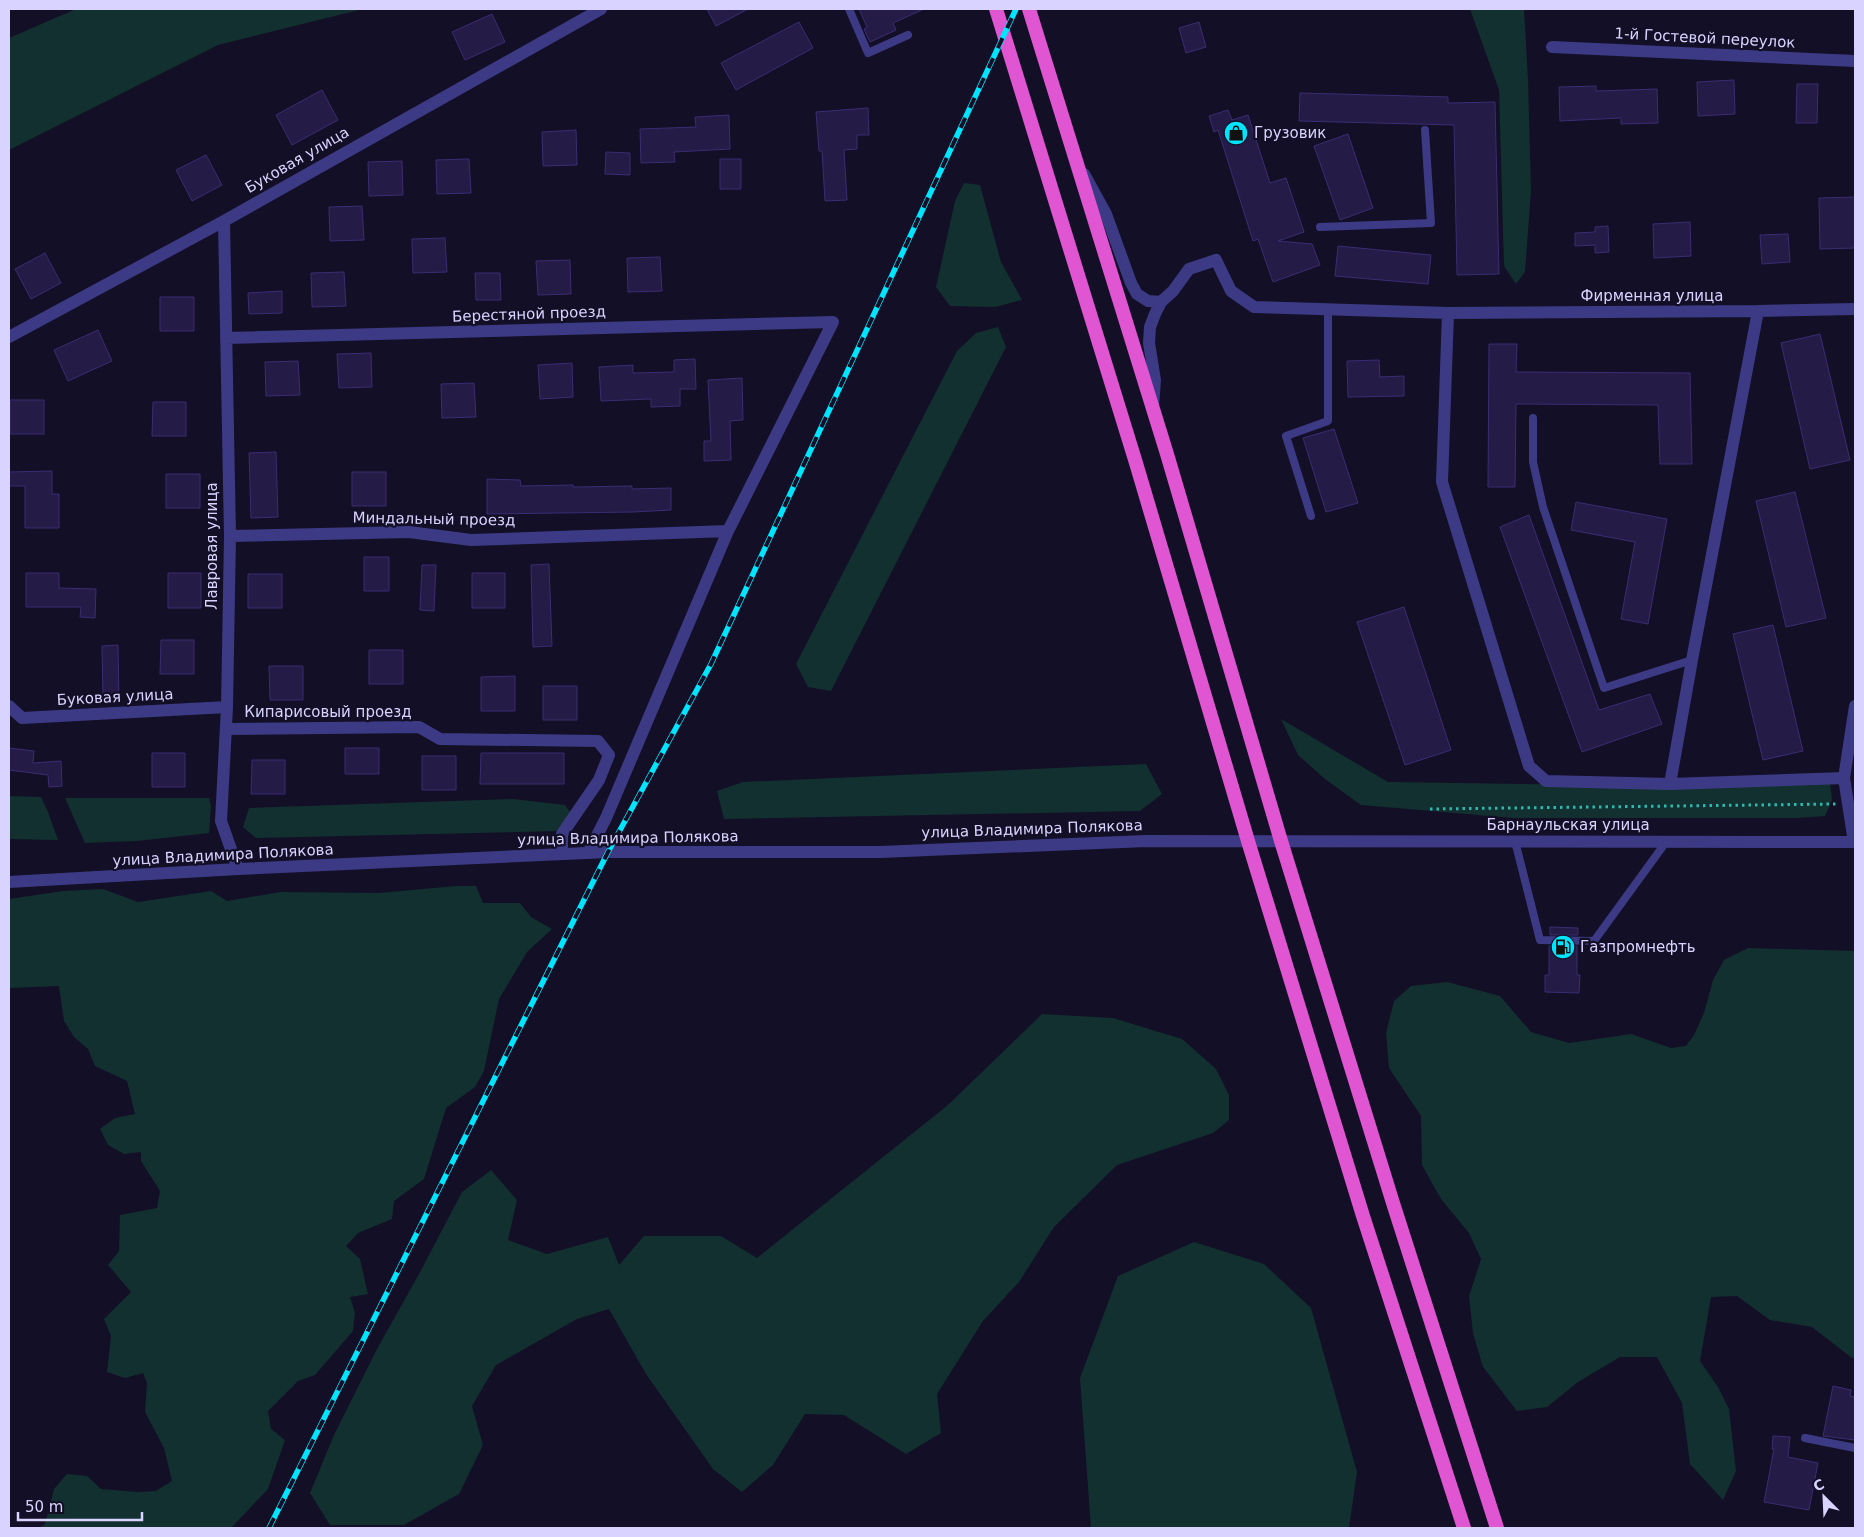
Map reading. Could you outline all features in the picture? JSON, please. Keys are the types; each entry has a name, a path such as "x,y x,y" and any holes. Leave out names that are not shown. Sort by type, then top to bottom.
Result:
{"highway":[{"path":"996,9 1139,472 1248,841 1363,1216 1464,1528"},
{"path":"1029,9 1167,454 1281,841 1393,1203 1497,1528"}],"street":[{"name":"Буковая улица","path":"9,337 224,221 601,9"},
{"name":"1-й Гостевой переулок","path":"1552,47 1855,61"},
{"path":"1076,161 1106,214 1137,294 1148,300 1161,302 1150,327 1149,344 1156,380 1153,411"},
{"name":"Лавровая улица","path":"224,221 230,536 227,707 221,821 238,869"},
{"name":"Фирменная улица","path":"1161,302 1173,291 1188,269 1216,260 1231,290 1254,307 1448,313 1855,309"},
{"path":"1670,784 1758,311"},
{"path":"1448,313 1442,482 1529,766 1546,781 1670,784 1844,778"},
{"name":"Берестяной проезд","path":"226,338 832,322 728,531"},
{"path":"588,853 606,818 728,531"},
{"name":"Миндальный проезд","path":"230,536 409,532 471,540 728,531"},
{"name":"Буковая улица","path":"9,706 22,718 227,707"},
{"path":"1855,706 1844,778 1855,842"},
{"name":"Кипарисовый проезд","path":"226,728 419,727 440,739 598,741 609,755 599,780 562,834 562,854"},
{"name":"улица Владимира Полякова","path":"9,882 238,869 588,853 880,852 1146,841 1248,841"},
{"name":"Барнаульская улица","path":"1248,841 1855,842"}],"lane":[{"path":"849,9 868,53 908,36"},
{"path":"1320,227 1430,223 1425,130"},
{"path":"1311,516 1286,436 1328,422 1328,310"},
{"path":"1533,418 1533,462 1544,507 1604,688 1692,660"},
{"path":"1514,841 1540,940 1585,941 1594,941 1666,842"},
{"path":"1805,1438 1855,1448"}],"path":[{"path":"1430,808 1836,804 1846,791"}],"green space":[{"path":"76,9 363,9 218,45 9,150 9,38"},
{"path":"1470,9 1524,9 1531,191 1525,272 1516,284 1504,266 1499,90"},
{"path":"964,183 980,185 1001,262 1022,300 995,307 950,306 936,287 955,201"},
{"path":"998,327 1006,347 831,691 808,687 796,664 957,351 976,333"},
{"path":"1281,719 1388,782 1590,785 1830,783 1832,800 1825,816 1797,818 1513,818 1361,805 1325,779 1298,755"},
{"path":"1146,764 1162,794 1140,811 724,819 717,791 743,782"},
{"path":"9,796 41,797 58,840 9,839"},
{"path":"65,798 209,798 211,806 209,833 137,841 85,843"},
{"path":"513,799 565,805 573,816 561,831 256,838 243,827 249,808"},
{"path":"476,886 483,903 520,903 531,917 552,929 527,952 499,999 484,1071 475,1087 446,1108 424,1179 394,1201 392,1219 358,1233 346,1246 360,1259 368,1294 350,1297 355,1313 353,1331 315,1375 298,1381 268,1411 271,1429 285,1440 268,1489 231,1528 39,1528 45,1524 54,1489 67,1474 87,1476 101,1489 137,1492 156,1491 172,1481 164,1448 145,1412 147,1383 143,1373 125,1378 107,1372 111,1336 104,1319 131,1292 108,1265 119,1251 120,1215 157,1208 160,1191 141,1161 141,1152 124,1154 108,1145 100,1129 115,1118 135,1114 127,1081 95,1066 88,1049 74,1037 64,1021 59,986 9,988 9,899 63,891 103,889 138,902 211,891 227,901 280,892 379,893"},
{"path":"1748,948 1855,951 1855,1358 1852,1358 1812,1327 1770,1320 1737,1296 1711,1297 1700,1361 1718,1387 1729,1409 1736,1471 1723,1500 1690,1464 1682,1403 1657,1357 1620,1357 1578,1382 1547,1407 1517,1411 1483,1367 1473,1333 1469,1296 1481,1259 1469,1233 1441,1199 1422,1165 1421,1116 1389,1068 1386,1033 1394,1001 1411,986 1447,982 1500,996 1531,1032 1569,1043 1631,1034 1671,1048 1686,1046 1694,1035 1704,1013 1713,980 1724,960"},
{"path":"1042,1014 1113,1018 1182,1039 1216,1069 1229,1095 1229,1120 1213,1133 1117,1165 1054,1227 1019,1282 983,1321 937,1394 941,1433 906,1454 844,1415 805,1414 773,1465 742,1492 713,1469 646,1374 609,1309 577,1319 496,1365 472,1406 483,1445 459,1494 404,1525 330,1525 310,1493 334,1435 377,1349 462,1192 491,1170 517,1200 508,1240 547,1254 608,1237 619,1265 644,1236 721,1236 757,1258 948,1105"},
{"path":"1194,1242 1264,1264 1311,1308 1357,1472 1349,1528 1091,1528 1080,1378 1118,1276"}],"building":[{"path":"707,9 748,9 716,26"},
{"path":"859,9 924,9 893,23 896,30 870,42 864,29 867,27"},
{"path":"492,14 505,42 465,60 452,32"},
{"path":"799,22 813,48 736,90 721,63"},
{"path":"1199,22 1206,47 1186,53 1179,28"},
{"path":"1734,80 1735,114 1698,116 1697,82"},
{"path":"1797,84 1818,84 1817,123 1796,123"},
{"path":"1596,86 1596,91 1657,89 1658,123 1621,124 1621,118 1560,121 1559,87"},
{"path":"322,90 338,120 292,145 276,115"},
{"path":"1300,93 1448,97 1448,103 1495,102 1499,274 1457,275 1454,125 1299,121"},
{"path":"868,108 869,135 857,135 857,149 844,150 847,200 825,201 822,151 819,151 816,112"},
{"path":"1228,110 1232,120 1248,115 1270,183 1286,178 1304,232 1278,241 1312,244 1320,265 1273,282 1258,239 1253,241 1218,130 1214,132 1209,116"},
{"path":"729,115 730,149 674,152 675,162 641,163 640,129 696,127 695,117"},
{"path":"576,130 577,165 543,166 542,132"},
{"path":"1348,134 1373,208 1340,220 1314,146"},
{"path":"606,152 630,153 630,175 605,174"},
{"path":"206,155 222,185 192,201 176,170"},
{"path":"469,159 471,193 437,194 436,160"},
{"path":"720,159 741,159 741,189 720,189"},
{"path":"402,161 403,195 369,196 368,162"},
{"path":"1855,197 1855,248 1820,249 1819,198"},
{"path":"362,206 364,240 330,241 329,207"},
{"path":"1690,222 1691,256 1654,258 1653,224"},
{"path":"1608,226 1609,252 1595,253 1595,245 1575,246 1575,233 1595,232 1595,227"},
{"path":"1788,234 1790,262 1762,264 1760,235"},
{"path":"445,238 447,272 413,273 412,239"},
{"path":"1338,246 1431,255 1428,284 1335,276"},
{"path":"45,253 61,283 31,299 15,269"},
{"path":"660,257 662,291 628,292 627,258"},
{"path":"570,260 571,294 538,295 536,261"},
{"path":"344,272 346,306 312,307 311,273"},
{"path":"475,273 500,273 501,300 476,300"},
{"path":"282,291 282,313 249,314 248,293"},
{"path":"160,297 194,297 194,331 160,331"},
{"path":"98,330 112,361 68,381 54,350"},
{"path":"1820,334 1850,460 1810,469 1781,343"},
{"path":"1489,344 1517,344 1516,372 1690,373 1692,464 1660,464 1658,405 1516,404 1515,487 1488,487"},
{"path":"371,353 372,387 339,388 337,354"},
{"path":"695,359 696,389 680,389 680,406 651,407 651,399 601,401 599,367 633,365 633,373 674,372 674,360"},
{"path":"1379,360 1380,377 1404,376 1404,396 1348,397 1347,361"},
{"path":"298,361 300,395 266,396 265,362"},
{"path":"572,363 573,397 540,399 538,365"},
{"path":"742,378 743,420 730,421 731,460 704,461 704,441 711,441 708,380"},
{"path":"474,383 476,417 442,418 441,384"},
{"path":"10,400 44,400 44,434 10,434"},
{"path":"153,402 186,402 186,436 152,436"},
{"path":"1334,429 1358,503 1326,512 1303,438"},
{"path":"276,452 278,517 251,518 249,453"},
{"path":"52,471 52,494 59,494 59,528 25,528 25,486 9,486 9,472"},
{"path":"352,472 386,472 386,506 352,506"},
{"path":"166,474 200,474 200,508 166,508"},
{"path":"487,479 520,480 521,486 573,485 573,487 632,486 632,489 671,488 671,510 487,514"},
{"path":"1795,492 1826,618 1786,627 1756,501"},
{"path":"1576,502 1667,519 1648,624 1621,619 1635,542 1571,530"},
{"path":"1529,515 1599,710 1650,694 1662,724 1582,752 1500,527"},
{"path":"364,557 389,557 389,591 364,591"},
{"path":"549,564 552,646 533,647 531,565"},
{"path":"422,565 436,565 434,611 420,610"},
{"path":"26,573 59,573 59,588 96,589 95,618 80,617 81,607 26,607"},
{"path":"168,573 201,573 201,608 168,608"},
{"path":"472,573 505,573 505,608 472,608"},
{"path":"248,574 282,574 282,608 248,608"},
{"path":"1404,607 1451,750 1405,765 1357,622"},
{"path":"1773,625 1803,751 1763,760 1733,634"},
{"path":"161,640 194,640 194,674 160,674"},
{"path":"118,645 119,700 103,700 102,646"},
{"path":"369,650 403,650 403,684 369,684"},
{"path":"269,666 303,666 303,700 270,700"},
{"path":"515,676 515,711 481,711 481,677"},
{"path":"543,686 577,686 577,720 543,720"},
{"path":"9,748 34,751 33,763 61,761 62,786 49,787 48,775 9,770"},
{"path":"345,748 379,748 379,774 345,774"},
{"path":"152,753 185,753 185,787 152,787"},
{"path":"481,753 564,753 564,784 480,784"},
{"path":"422,756 456,756 456,790 422,790"},
{"path":"252,760 285,760 285,794 251,794"},
{"path":"1550,927 1578,928 1578,935 1550,935"},
{"path":"1549,946 1577,946 1577,975 1580,975 1579,993 1545,992 1545,975 1549,975"},
{"path":"1833,1386 1851,1390 1850,1396 1855,1397 1855,1440 1823,1436"},
{"path":"1773,1436 1790,1437 1788,1457 1818,1463 1809,1510 1764,1502 1774,1449 1772,1449"}],"railway":[{"path":"269,1528 608,852 711,664 1016,9"}],"place":[{"name":"Грузовик","path":"1236,133"},
{"name":"Газпромнефть","path":"1563,947"}]}
